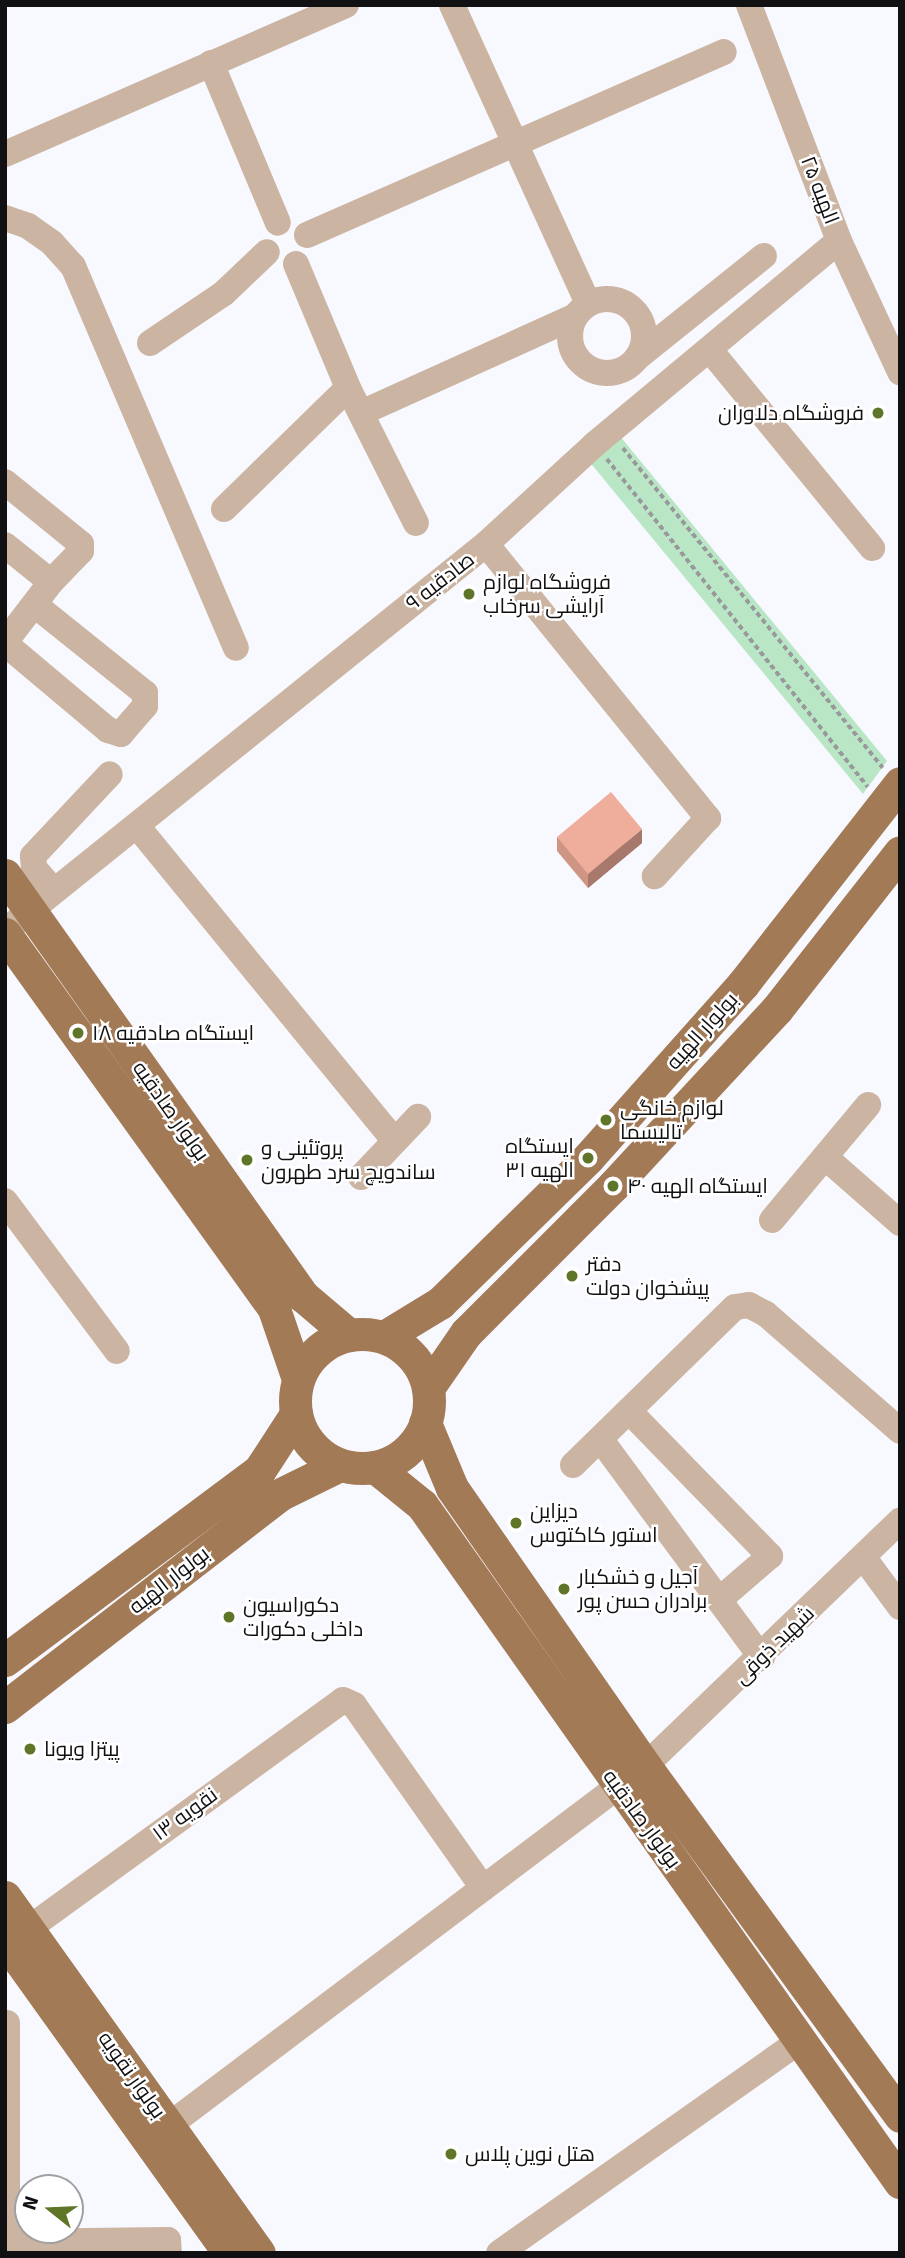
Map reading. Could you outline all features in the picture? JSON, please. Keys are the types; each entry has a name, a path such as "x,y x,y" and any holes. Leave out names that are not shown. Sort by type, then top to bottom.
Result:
{"main road":[{"name":"بولوار الهیه","path":"384,1337 440,1303 588,1158 743,984 893,792"},
{"name":"بولوار الهیه","path":"428,1388 466,1332 613,1186 777,1009 900,852"},
{"name":"بولوار صادقیه","path":"5,875 303,1296 349,1335"},
{"name":"بولوار صادقیه","path":"5,934 274,1309 298,1379"},
{"path":"349,1335 384,1337 412,1357 428,1388 425,1423 406,1451 375,1467 340,1465 311,1445 296,1414 298,1379 318,1350 349,1335"},
{"name":"بولوار الهیه","path":"5,1660 259,1471 296,1414"},
{"name":"بولوار صادقیه","path":"425,1423 452,1488 645,1766 900,2116"},
{"name":"بولوار الهیه","path":"5,1707 279,1495 340,1465"},
{"name":"بولوار صادقیه","path":"375,1467 422,1505 618,1787 802,2039 900,2182"},
{"path":"422,1505 422,1491 429,1482 440,1481 452,1488"},
{"name":"بولوار نقویه","path":"5,1897 17,1935 229,2253"},
{"name":"بولوار نقویه","path":"17,1935 169,2126 259,2253"}],"street":[{"path":"5,154 345,5"},
{"path":"452,5 519,145 581,310 568,336 573,355 587,369 606,375 625,370 764,256"},
{"name":"الهیه ۲۵","path":"749,5 839,241 900,372"},
{"path":"307,234 519,145 724,52"},
{"path":"211,63 278,223"},
{"path":"5,218 29,226 52,243 73,266 236,648"},
{"path":"278,223 295,223 307,234 308,252 296,264 279,264 267,252 266,235 278,223"},
{"name":"صادقیه ۹","path":"30,910 486,544 602,438 839,241"},
{"path":"150,343 223,293 267,252"},
{"path":"296,264 348,388 416,523"},
{"path":"361,414 607,298 633,310 645,337 639,356"},
{"path":"710,350 872,548"},
{"path":"224,509 348,388"},
{"path":"5,482 81,544 78,557 51,582 9,637 8,646 108,730 121,734 145,706 145,693 35,604"},
{"path":"486,544 708,818 655,876"},
{"path":"5,545 51,582"},
{"path":"30,910 33,856 110,774"},
{"path":"136,826 395,1141"},
{"path":"772,1220 868,1105"},
{"path":"361,1177 418,1118"},
{"path":"825,1157 900,1223"},
{"path":"5,1201 117,1351"},
{"path":"573,1465 735,1307 749,1305 766,1314 900,1431"},
{"path":"630,1412 770,1556 719,1600"},
{"path":"601,1440 762,1658"},
{"name":"شهید ذوقی","path":"169,2126 645,1766 762,1658 900,1521"},
{"path":"864,1558 900,1607"},
{"name":"نقویه ۱۳","path":"17,1935 343,1700 354,1705 483,1888"},
{"path":"7,2023 7,2246 168,2246"},
{"path":"499,2253 802,2039"}],"path":[{"path":"602,438 893,792"},
{"path":"602,438 893,792"}],"green space":[{"path":"619,435 887,761 863,794 588,460"}],"building":[{"path":"611,792 642,829 588,874 557,837"}],"place":[{"name":"فروشگاه دلاوران","path":"878,413"},
{"name":"فروشگاه لوازم آرایشی سرخاب","path":"469,594"},
{"name":"ایستگاه صادقیه ۱۸","path":"78,1033"},
{"name":"لوازم خانگی تالیسما","path":"606,1120"},
{"name":"ایستگاه الهیه ۳۱","path":"588,1158"},
{"name":"پروتئینی و ساندویچ سرد طهرون","path":"247,1160"},
{"name":"ایستگاه الهیه ۴۰","path":"613,1186"},
{"name":"دفتر پیشخوان دولت","path":"572,1276"},
{"name":"دیزاین استور کاکتوس","path":"516,1523"},
{"name":"آجیل و خشکبار برادران حسن پور","path":"564,1589"},
{"name":"دکوراسیون داخلی دکورات","path":"229,1617"},
{"name":"پیتزا ویونا","path":"30,1749"},
{"name":"هتل نوین پلاس","path":"451,2154"}]}
